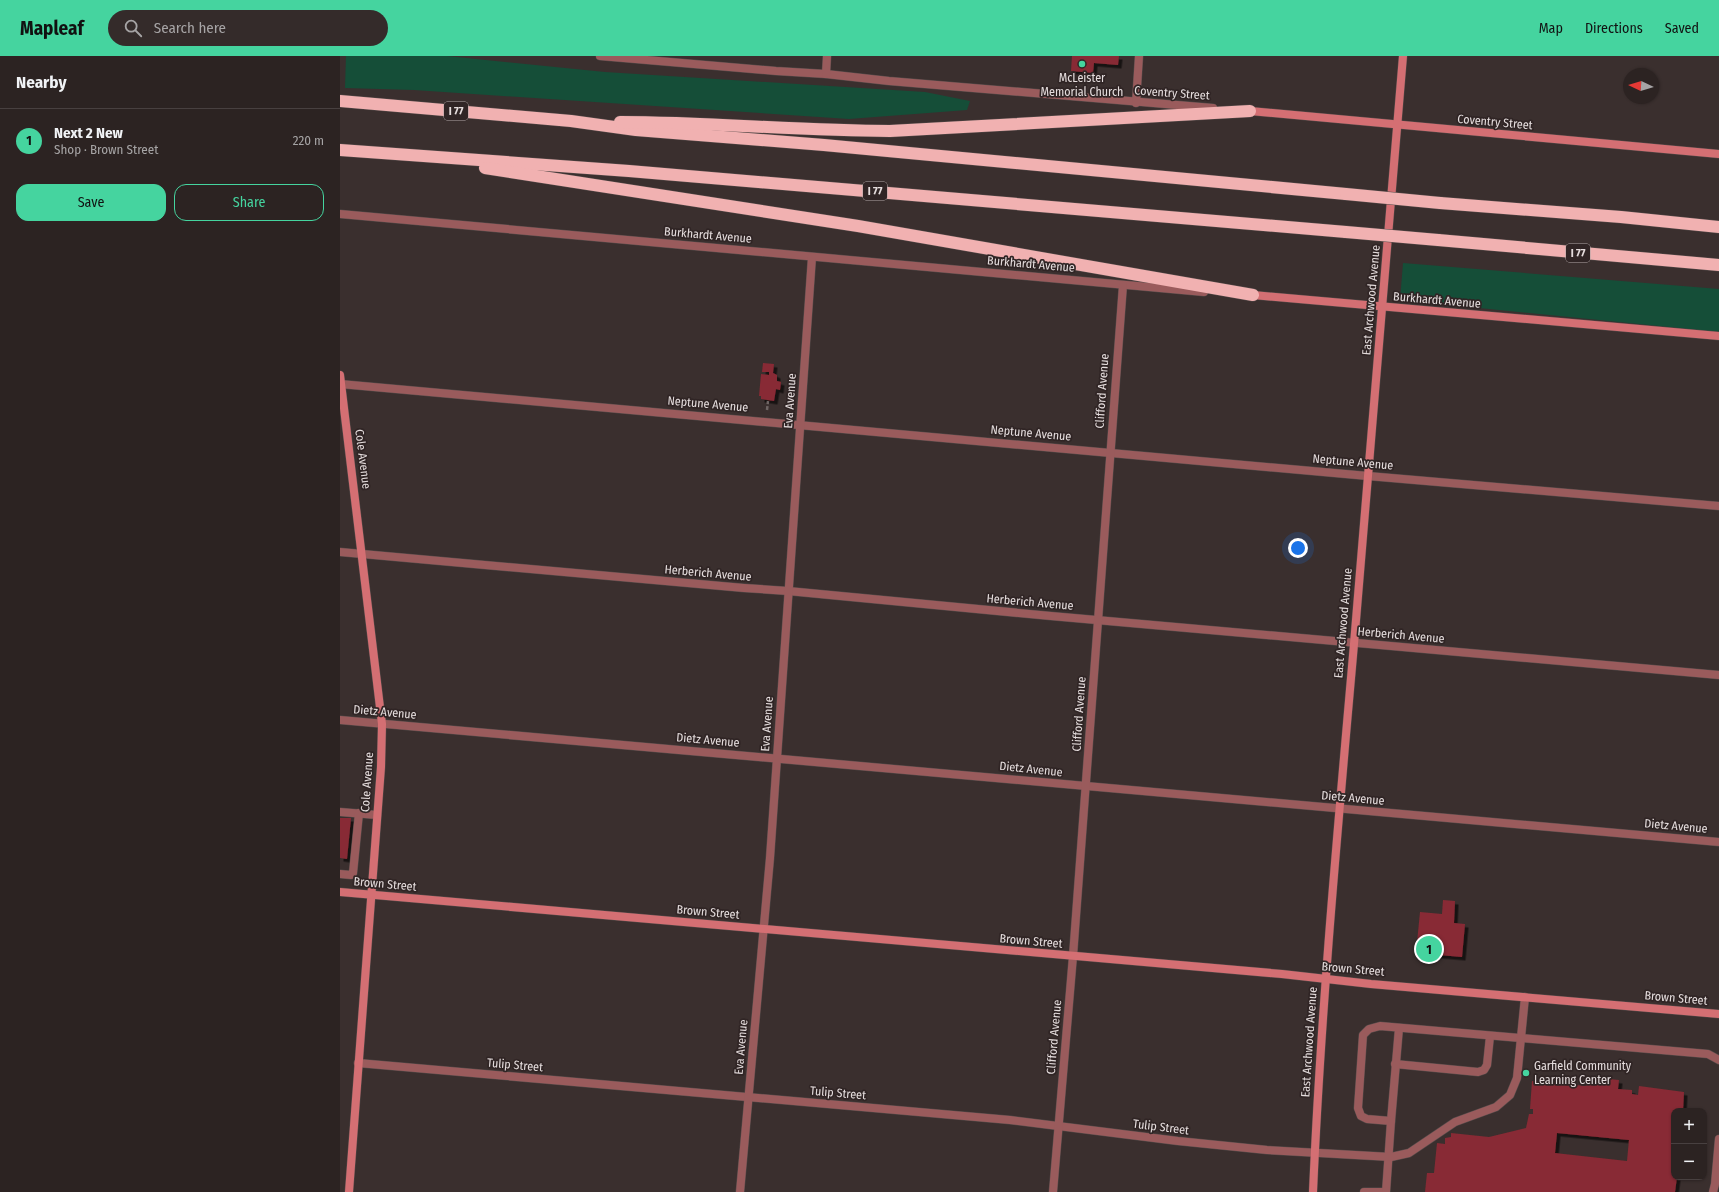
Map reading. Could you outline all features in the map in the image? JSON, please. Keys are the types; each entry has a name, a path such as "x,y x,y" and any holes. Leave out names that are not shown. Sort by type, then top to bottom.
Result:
{"highway":[{"name":"I 77","path":"340,101 571,121 636,130 832,146 1440,203 1621,217 1719,227"},
{"path":"571,121 680,122 777,129 890,131 1250,111"},
{"name":"I 77","path":"340,150 637,171 1719,265"},
{"path":"403,155 858,226 1253,295"}],"main road":[{"name":"East Archwood Avenue","path":"1313,1192 1325,979 1403,56"},
{"name":"Coventry Street","path":"1250,111 1719,154"},
{"name":"Burkhardt Avenue","path":"1253,295 1381,308 1719,336"},
{"name":"Cole Avenue","path":"340,375 363,554 382,724 381,767 349,1192"},
{"name":"Brown Street","path":"340,892 1719,1014"}],"street":[{"name":"Coventry Street","path":"600,56 768,71 826,74 1136,103 1250,111"},
{"path":"826,74 827,56"},
{"path":"1136,103 1139,56"},
{"name":"Burkhardt Avenue","path":"340,214 1123,285 1253,295"},
{"name":"Eva Avenue","path":"740,1192 764,930 812,257"},
{"name":"Clifford Avenue","path":"1052,1192 1073,956 1123,285"},
{"name":"Neptune Avenue","path":"341,384 1719,506"},
{"name":"Herberich Avenue","path":"340,552 788,591 1354,643 1719,674"},
{"name":"Dietz Avenue","path":"340,720 1719,842"},
{"path":"340,812 377,815"},
{"path":"340,874 351,875 353,873 359,813"},
{"name":"Tulip Street","path":"358,1063 1059,1126 1178,1142 1314,1154 1388,1157 1409,1153 1455,1122 1496,1107 1510,1095 1517,1078 1525,997"},
{"path":"1391,1121 1367,1119 1361,1116 1358,1108 1363,1035 1369,1029 1380,1026 1708,1054 1719,1060"},
{"path":"1364,1192 1385,1192 1399,1028"},
{"path":"1395,1064 1478,1072 1484,1070 1487,1065 1490,1036"},
{"path":"1713,1192 1719,1139"}],"path":[{"path":"768,400 768,410"}],"green space":[{"path":"346,56 447,56 605,72 925,92 970,101 967,110 849,119 414,90 345,88"},
{"path":"1403,263 1719,289 1719,332 1400,300"}],"building":[{"name":"McLeister Memorial Church","path":"1072,56 1119,56 1118,65 1094,63 1093,73 1071,71"},
{"path":"763,363 774,364 773,373 777,375 777,381 781,382 780,390 776,389 774,401 761,399 761,396 759,396 761,374 769,375 769,372 762,372"},
{"path":"340,818 351,818 347,859 340,858"},
{"path":"1443,900 1455,901 1454,923 1465,924 1462,957 1416,953 1420,912 1442,914"},
{"path":"1588,1077 1619,1080 1618,1089 1632,1090 1632,1094 1638,1095 1639,1086 1684,1092 1683,1108 1671,1108 1671,1180 1677,1180 1675,1192 1425,1192 1427,1173 1434,1173 1437,1143 1445,1144 1445,1138 1451,1137 1451,1133 1489,1137 1526,1128 1529,1114 1533,1114 1533,1109 1530,1109 1532,1081 1586,1086","holes":["1557,1133 1629,1140 1627,1161 1555,1153"]}],"place":[{"name":"McLeister Memorial Church","path":"1082,64"},
{"name":"Next 2 New","path":"1429,949"},
{"name":"Garfield Community Learning Center","path":"1526,1073"}]}
